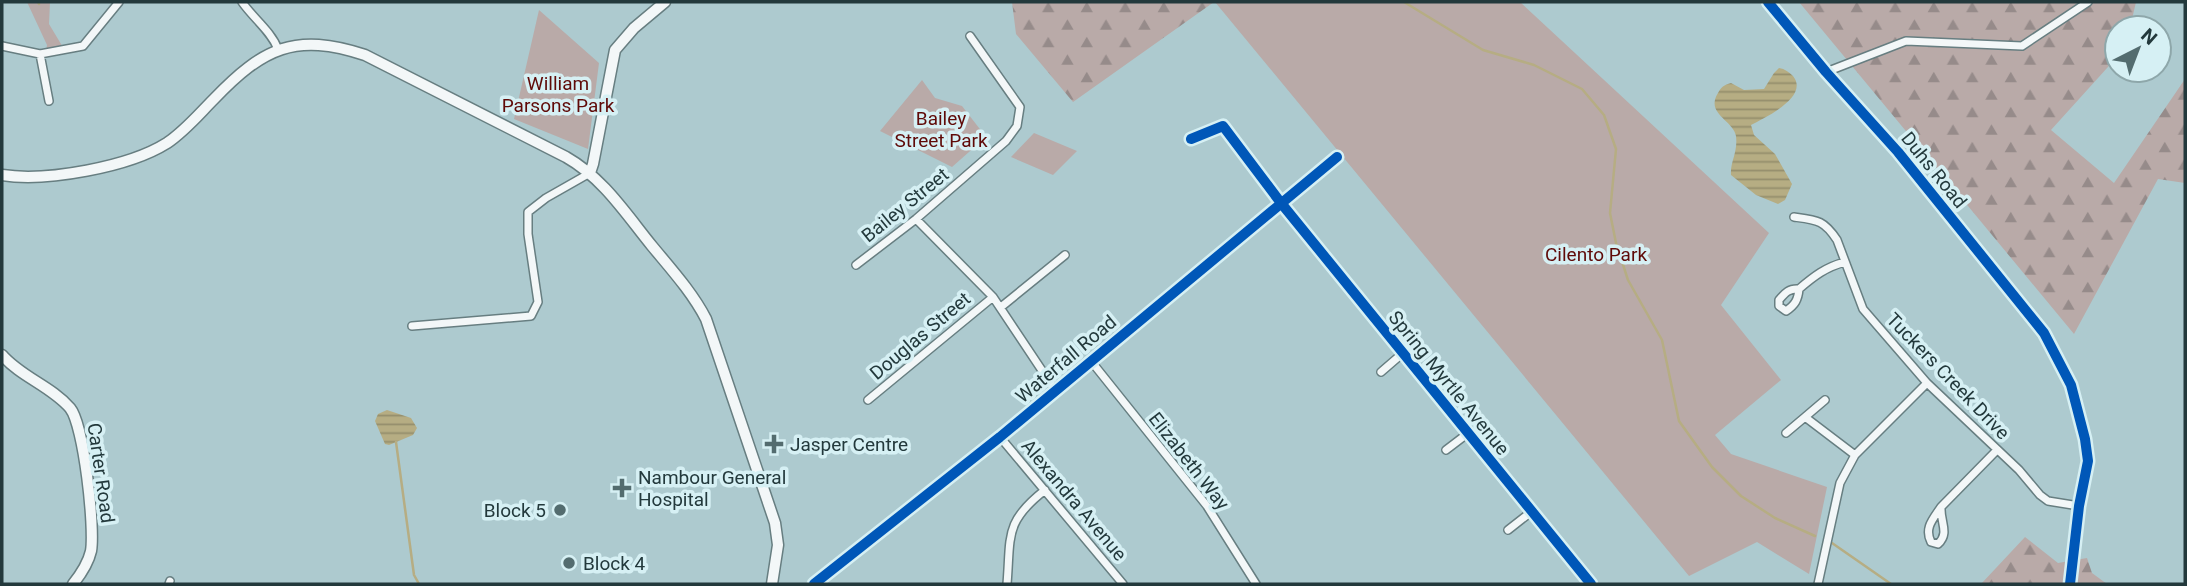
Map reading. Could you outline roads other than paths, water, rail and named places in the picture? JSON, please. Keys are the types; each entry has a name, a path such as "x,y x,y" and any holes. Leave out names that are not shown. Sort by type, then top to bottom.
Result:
{"street":[{"path":"2,46 40,54 83,46 119,2"},
{"path":"242,2 251,16 275,41 278,49"},
{"path":"412,326 531,316 538,302 528,234 528,212 546,198 590,173 615,50 634,27 665,2"},
{"name":"Duhs Road","path":"1768,2 1898,152 2044,333 2063,367 2071,385 2088,461 2079,506 2070,584"},
{"path":"1826,72 1906,41 2022,46 2088,2"},
{"name":"Bailey Street","path":"856,265 916,219 1006,141 1017,126 1020,107 970,36"},
{"path":"2,175 35,176 136,159 164,145 195,119 238,74 257,60 278,49 306,44 337,46 365,55 556,152 590,173 608,191 691,295 706,319 775,523 778,545 772,584"},
{"path":"40,54 49,101"},
{"name":"Spring Myrtle Avenue","path":"1191,139 1223,126 1281,203 1591,584"},
{"name":"Waterfall Road","path":"814,584 1000,437 1337,157"},
{"name":"Tuckers Creek Drive","path":"1794,217 1817,220 1825,224 1837,240 1863,309 1927,383 2019,470 2039,495 2048,501 2079,506"},
{"path":"916,219 993,297 1055,390"},
{"path":"1001,307 1065,255"},
{"path":"1799,289 1815,274 1845,262"},
{"name":"Douglas Street","path":"868,400 993,297"},
{"name":"Spring Myrtle Avenue","path":"1381,372 1403,353"},
{"name":"Carter Road","path":"2,355 20,372 68,406 80,427 92,543 86,566 73,584"},
{"name":"Elizabeth Way","path":"1091,361 1207,506 1255,584"},
{"path":"1818,584 1840,483 1855,455 1927,383"},
{"path":"1786,433 1825,400"},
{"path":"1805,417 1855,455"},
{"name":"Spring Myrtle Avenue","path":"1446,450 1467,434"},
{"name":"Alexandra Avenue","path":"1000,437 1123,584"},
{"path":"1941,507 1997,450"},
{"path":"1007,584 1012,526 1026,505 1045,490"},
{"path":"1508,530 1531,512"}],"waterway":[{"path":"1404,2 1483,50 1534,65 1582,89 1604,115 1616,149 1610,213 1616,243 1628,280 1662,340 1679,421 1712,467 1741,496 1775,518 1815,536"},
{"path":"396,442 414,575 419,584"},
{"path":"1832,543 1891,584"}],"place":[{"name":"Jasper Centre","path":"774,444"},
{"name":"Nambour General Hospital","path":"622,488"},
{"name":"Block 5","path":"560,510"},
{"name":"Block 4","path":"569,563"}],"park label":[{"name":"William Parsons Park","path":"558,94"},
{"name":"Bailey Street Park","path":"941,129"},
{"name":"Cilento Park","path":"1596,254"}]}
